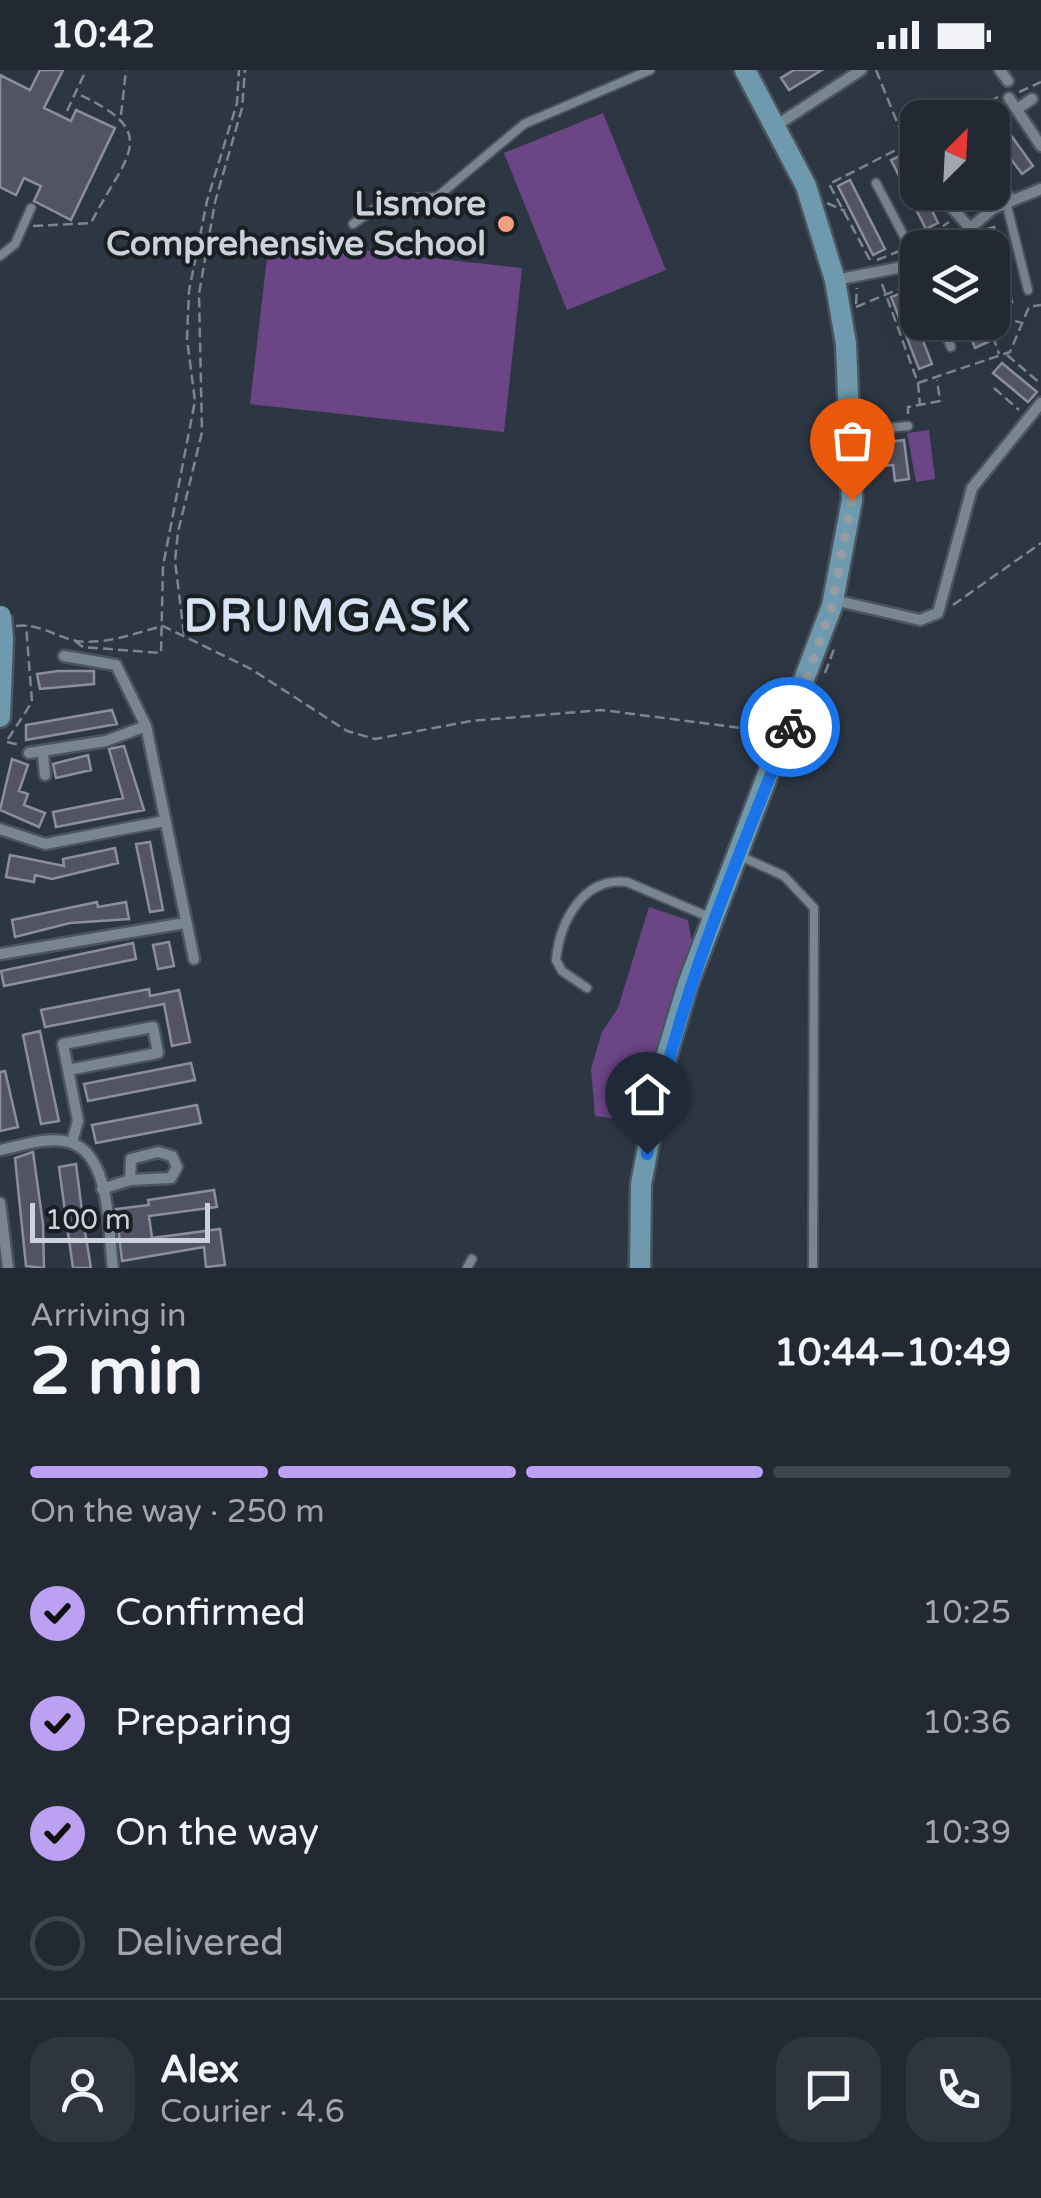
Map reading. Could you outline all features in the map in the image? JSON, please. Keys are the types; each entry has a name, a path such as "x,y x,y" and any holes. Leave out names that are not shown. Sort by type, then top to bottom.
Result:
{"street":[{"path":"640,1268 641,1184 664,1064 834,600 852,500 846,344 836,280 806,186 745,70"},
{"path":"777,125 861,70"},
{"path":"1000,70 1008,81"},
{"path":"1009,98 1041,146"},
{"path":"1018,109 1032,98"},
{"path":"1010,197 1041,189"},
{"path":"954,210 969,227"},
{"path":"966,230 991,210"},
{"path":"836,280 900,268"},
{"path":"834,600 920,620 938,612 972,488 1041,403"},
{"path":"0,718 4,623"},
{"path":"64,656 116,665 146,726 194,959"},
{"path":"29,753 43,754 106,740 146,726"},
{"path":"43,754 44,775"},
{"path":"0,829 45,844 165,821"},
{"path":"0,954 186,923"},
{"path":"68,1070 158,1053 153,1027 63,1044 68,1070 78,1121 72,1142"},
{"path":"0,1150 46,1141 72,1142 94,1162 102,1189 112,1268"},
{"path":"102,1189 130,1180 171,1178 176,1167 172,1156 158,1152 132,1158 130,1180"},
{"path":"0,1203 8,1268"}],"lane":[{"path":"352,224 387,200 437,197 524,124 650,70"},
{"path":"876,183 900,230"},
{"path":"1010,206 1028,290"},
{"path":"0,256 15,244 31,208"},
{"path":"947,340 950,347"},
{"path":"852,432 908,426"},
{"path":"738,856 784,876 814,908 812,1268"},
{"path":"588,988 562,971 556,960 580,898 589,888 613,880 627,882 714,919"}],"path":[{"path":"67,111 86,70"},
{"path":"121,116 126,70"},
{"path":"73,640 84,647 161,653 162,566 195,401 187,339 190,291 207,202 237,104 239,70"},
{"path":"184,634 175,561 178,532 202,432 199,294 215,202 242,108 245,70"},
{"path":"876,70 900,128"},
{"path":"23,226 91,223 132,144 130,129 121,116 76,93"},
{"path":"900,148 829,184 871,262 900,251"},
{"path":"824,202 844,211"},
{"path":"940,230 958,214 970,210"},
{"path":"874,261 918,383 920,406"},
{"path":"856,307 900,290"},
{"path":"918,383 1006,354 1029,307 1041,305"},
{"path":"1010,319 1022,322"},
{"path":"994,340 1000,356"},
{"path":"1006,354 1041,384"},
{"path":"908,426 908,406 940,401 937,378"},
{"path":"994,388 1028,418"},
{"path":"938,612 966,599 1040,544 1041,535"},
{"path":"4,623 26,625 73,640 99,642 162,626 251,669 347,732 375,739 471,721 602,710 741,728 798,706"},
{"path":"8,739 32,702 26,625"}],"shaded area":[{"path":"603,113 666,270 567,310 504,153"},
{"path":"269,240 522,268 504,432 250,404"},
{"path":"929,430 935,479 916,482 907,433"},
{"path":"649,907 688,920 692,943 641,1122 595,1116 591,1069 602,1032 618,1008"}],"building":[{"path":"40,70 63,70 44,108 71,121 76,110 115,128 71,220 34,201 41,186 24,178 16,195 0,187 0,75 30,90"},
{"path":"794,70 822,70 789,90 781,78"},
{"path":"1010,134 1033,166 1022,174 1010,158"},
{"path":"900,156 900,178 891,160"},
{"path":"850,180 885,249 873,255 838,186"},
{"path":"916,210 932,210 938,223 926,229"},
{"path":"900,294 900,320 891,297"},
{"path":"908,340 923,340 932,364 919,369"},
{"path":"972,340 987,340 988,342 975,348"},
{"path":"1002,363 1037,392 1028,402 993,373"},
{"path":"904,440 909,479 895,481 893,465 883,466 881,443"},
{"path":"94,671 94,684 40,689 37,674"},
{"path":"112,710 117,724 26,740 26,725"},
{"path":"124,746 144,810 56,827 53,812 123,798 109,749"},
{"path":"88,755 91,770 56,778 53,764"},
{"path":"12,759 28,765 19,791 28,794 24,805 45,813 39,827 0,810"},
{"path":"150,842 163,910 150,912 136,844"},
{"path":"115,848 118,863 52,879 35,875 34,882 6,877 10,855 64,866 63,859"},
{"path":"97,902 98,907 126,902 129,919 70,923 15,937 12,920"},
{"path":"169,942 174,966 158,969 153,945"},
{"path":"133,943 136,959 4,986 1,971"},
{"path":"149,989 150,996 179,990 190,1042 172,1046 164,1004 45,1027 41,1010"},
{"path":"40,1031 59,1121 41,1124 23,1035"},
{"path":"191,1063 195,1080 88,1101 84,1084"},
{"path":"5,1071 18,1127 0,1131 0,1072"},
{"path":"197,1105 201,1123 96,1143 92,1125"},
{"path":"33,1152 43,1224 44,1268 26,1266 15,1158"},
{"path":"76,1164 91,1268 73,1268 59,1167"},
{"path":"214,1190 217,1207 149,1216 152,1238 220,1229 225,1265 206,1267 204,1247 122,1261 116,1209"}],"way so far":[{"path":"790,727 832,606 845,554 852,500"}],"place":[{"name":"Lismore Comprehensive School","path":"506,224"}],"district":[{"name":"DRUMGASK","path":"328,617"}],"route":[{"path":"647,1154 664,1064 688,984 790,727"}]}
